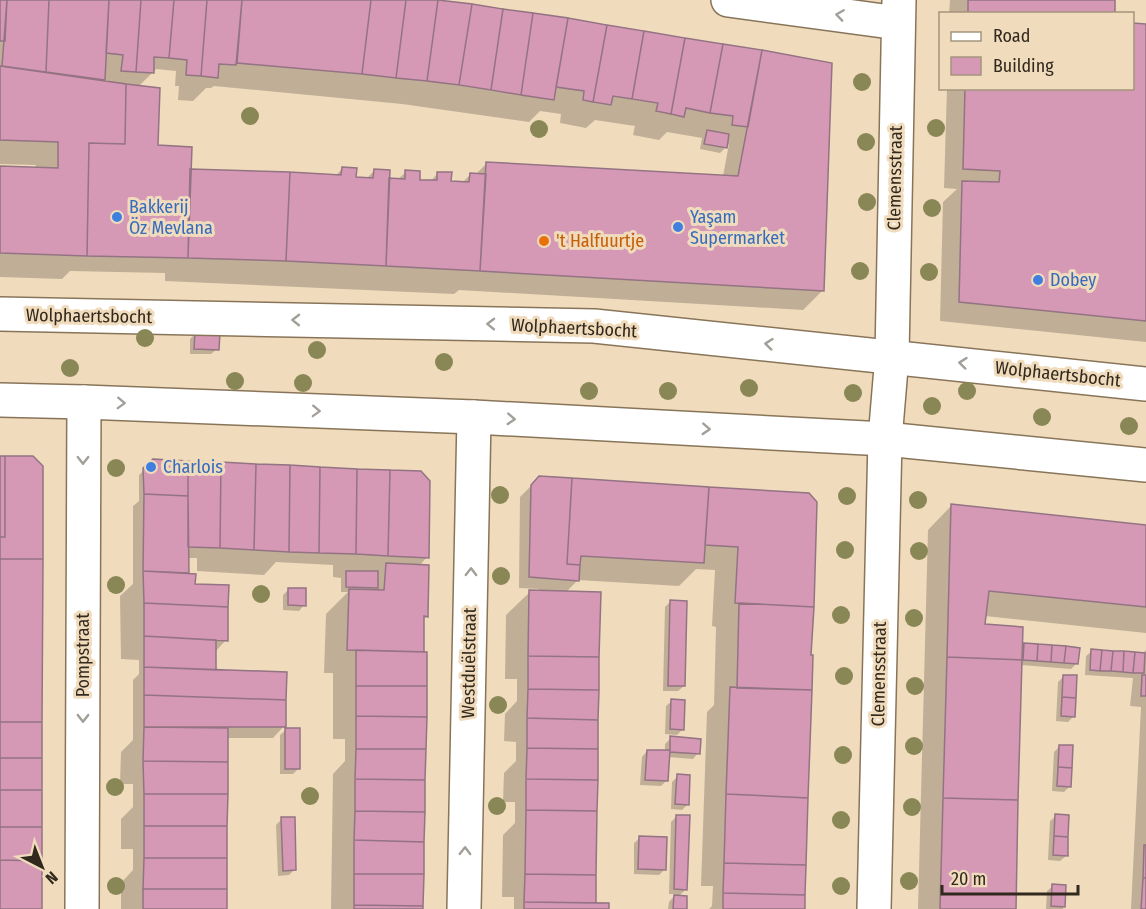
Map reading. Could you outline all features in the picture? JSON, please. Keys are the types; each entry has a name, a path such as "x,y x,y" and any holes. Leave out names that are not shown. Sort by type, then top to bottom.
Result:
{"street":[{"path":"728,0 899,12"},
{"name":"Clemensstraat","path":"874,909 885,439 892,356 899,12"},
{"name":"Wolphaertsbocht","path":"0,314 594,326 1146,384"},
{"path":"0,400 474,417 885,439 1146,465"},
{"name":"Pompstraat","path":"82,909 84,402"},
{"name":"Westduëlstraat","path":"464,909 474,417"}],"building":[{"path":"0,0 7,0 5,41 0,41"},
{"path":"7,0 49,0 46,72 2,66"},
{"path":"49,0 109,0 105,80 46,72"},
{"path":"109,0 141,0 136,72 121,71 123,55 106,53"},
{"path":"141,0 174,0 169,58 154,57 154,73 136,72"},
{"path":"174,0 207,0 201,76 186,75 187,60 169,58"},
{"path":"207,0 242,0 236,65 219,64 218,78 201,76"},
{"path":"242,0 371,0 362,74 237,63"},
{"path":"371,0 406,0 396,78 362,74"},
{"path":"406,0 438,0 427,81 396,78"},
{"path":"438,0 472,4 459,85 427,81"},
{"path":"968,0 1115,0 1115,12 968,12"},
{"path":"472,4 503,9 491,90 459,85"},
{"path":"503,9 533,13 521,95 491,90"},
{"path":"533,13 568,18 554,100 521,95"},
{"path":"568,18 607,25 593,102 583,100 584,91 556,87"},
{"path":"1134,23 1146,24 1146,321 959,302 962,181 999,182 1000,171 963,169 965,90 1134,90"},
{"path":"607,25 644,31 632,99 613,96 611,105 593,102"},
{"path":"644,31 685,38 671,114 656,111 658,103 632,99"},
{"path":"685,38 723,44 710,113 686,108 684,117 671,114"},
{"path":"723,44 762,50 748,127 732,125 733,116 710,113"},
{"path":"762,50 832,63 824,291 480,271 486,162 738,176"},
{"path":"0,66 126,84 125,144 89,143 87,256 0,253 0,166 58,168 58,142 0,140"},
{"path":"126,84 160,88 158,145 192,147 188,258 87,256 89,143 125,144"},
{"path":"707,130 729,134 727,148 704,144"},
{"path":"342,167 357,168 356,177 373,178 374,169 390,170 386,266 286,261 290,172 341,175"},
{"path":"190,169 290,172 286,261 188,258"},
{"path":"405,170 420,171 420,180 437,180 437,172 452,172 451,181 469,182 470,173 486,174 480,271 386,266 389,178 405,179"},
{"path":"195,332 220,332 219,350 194,349"},
{"path":"0,456 5,456 5,537 0,537"},
{"path":"5,456 33,456 43,466 43,559 0,559 0,537 5,537"},
{"path":"153,459 188,461 188,496 144,494 143,468"},
{"path":"188,461 221,462 220,548 188,547"},
{"path":"221,462 256,464 254,550 220,548"},
{"path":"256,464 290,465 289,552 254,550"},
{"path":"290,465 320,467 319,553 289,552"},
{"path":"320,467 357,469 356,554 319,553"},
{"path":"357,469 390,470 388,556 356,554"},
{"path":"390,470 421,471 430,481 429,558 388,556"},
{"path":"539,476 572,478 567,564 580,565 579,581 529,577 531,485"},
{"path":"572,478 709,487 704,563 581,556 580,565 567,564"},
{"path":"709,487 809,493 817,502 814,607 735,603 738,547 705,545"},
{"path":"144,494 188,496 189,573 143,571"},
{"path":"951,504 1146,525 1146,607 989,591 985,624 1023,627 1022,660 947,657"},
{"path":"0,559 43,559 42,722 0,722"},
{"path":"386,563 429,565 428,617 424,616 424,652 347,650 349,589 384,590"},
{"path":"143,571 196,574 195,584 229,585 228,607 144,603"},
{"path":"346,571 378,571 378,588 346,587"},
{"path":"288,588 306,588 306,606 288,605"},
{"path":"529,590 601,592 599,657 528,656"},
{"path":"670,600 687,601 685,686 668,686"},
{"path":"144,603 228,607 228,641 144,636"},
{"path":"739,603 814,607 811,655 813,655 812,690 737,688"},
{"path":"144,636 216,640 216,670 144,667"},
{"path":"1024,643 1038,644 1037,661 1023,660"},
{"path":"1038,644 1052,645 1051,662 1037,661"},
{"path":"1052,645 1066,646 1064,663 1051,662"},
{"path":"1066,646 1080,648 1078,664 1064,663"},
{"path":"1091,649 1102,650 1100,671 1090,670"},
{"path":"356,650 427,652 427,686 356,686"},
{"path":"1102,650 1113,651 1111,671 1100,671"},
{"path":"1113,651 1124,651 1123,672 1111,671"},
{"path":"1124,651 1135,652 1133,673 1123,672"},
{"path":"1135,652 1145,653 1144,673 1133,673"},
{"path":"528,656 599,657 599,690 528,689"},
{"path":"947,657 1022,660 1018,800 943,798"},
{"path":"144,667 287,672 286,700 144,695"},
{"path":"1063,675 1077,675 1076,698 1062,697"},
{"path":"1142,675 1146,675 1146,696 1141,696"},
{"path":"356,686 427,686 427,717 356,716"},
{"path":"730,687 812,690 808,798 726,794"},
{"path":"528,689 599,690 598,720 527,718"},
{"path":"144,695 286,700 286,727 144,727"},
{"path":"1062,697 1076,698 1075,717 1061,716"},
{"path":"671,699 685,700 684,730 670,729"},
{"path":"356,716 427,717 426,749 356,749"},
{"path":"527,718 598,720 598,749 527,748"},
{"path":"0,722 42,722 42,758 0,758"},
{"path":"144,727 228,728 228,762 143,761"},
{"path":"285,728 300,728 300,769 285,769"},
{"path":"670,736 701,739 700,754 670,752"},
{"path":"1059,745 1073,745 1072,768 1058,767"},
{"path":"527,748 598,749 598,780 526,779"},
{"path":"356,749 426,749 425,780 355,779"},
{"path":"647,750 670,750 668,781 645,780"},
{"path":"0,758 42,758 42,790 0,790"},
{"path":"143,761 228,762 228,794 144,794"},
{"path":"1058,767 1072,768 1071,787 1057,786"},
{"path":"677,774 690,775 689,805 675,804"},
{"path":"355,779 425,780 425,812 355,811"},
{"path":"526,779 598,780 597,811 526,810"},
{"path":"0,790 42,790 42,827 0,827"},
{"path":"144,794 228,794 227,826 144,826"},
{"path":"726,794 808,798 806,865 724,863"},
{"path":"943,798 1018,800 1016,909 940,909"},
{"path":"526,810 597,811 596,875 525,874"},
{"path":"355,811 425,812 424,842 354,840"},
{"path":"1055,814 1069,815 1068,837 1054,836"},
{"path":"676,815 690,815 687,890 674,889"},
{"path":"281,817 295,817 296,870 283,871"},
{"path":"144,826 227,826 227,858 144,858"},
{"path":"0,827 42,827 42,861 0,860"},
{"path":"639,836 667,837 666,870 638,869"},
{"path":"1054,836 1068,837 1068,856 1053,855"},
{"path":"354,840 424,842 424,874 354,874"},
{"path":"1144,845 1146,845 1146,878 1143,878"},
{"path":"144,858 227,858 227,889 143,889"},
{"path":"0,860 42,861 42,909 0,909"},
{"path":"724,863 806,865 805,895 723,893"},
{"path":"354,874 424,874 423,906 354,905"},
{"path":"525,874 596,875 596,903 524,902"},
{"path":"1143,878 1146,878 1146,909 1141,909"},
{"path":"1052,884 1066,885 1065,907 1051,906"},
{"path":"143,889 227,889 227,909 143,909"},
{"path":"723,893 805,895 805,909 723,909"},
{"path":"674,895 687,896 687,909 673,909"},
{"path":"524,902 609,903 609,909 524,909"},
{"path":"354,905 423,906 423,909 354,909"}],"place":[{"name":"Bakkerij Öz Mevlana","path":"117,217"},
{"name":"Yaşam Supermarket","path":"678,227"},
{"name":"'t Halfuurtje","path":"544,241"},
{"name":"Dobey","path":"1038,280"},
{"name":"Charlois","path":"151,467"}]}
